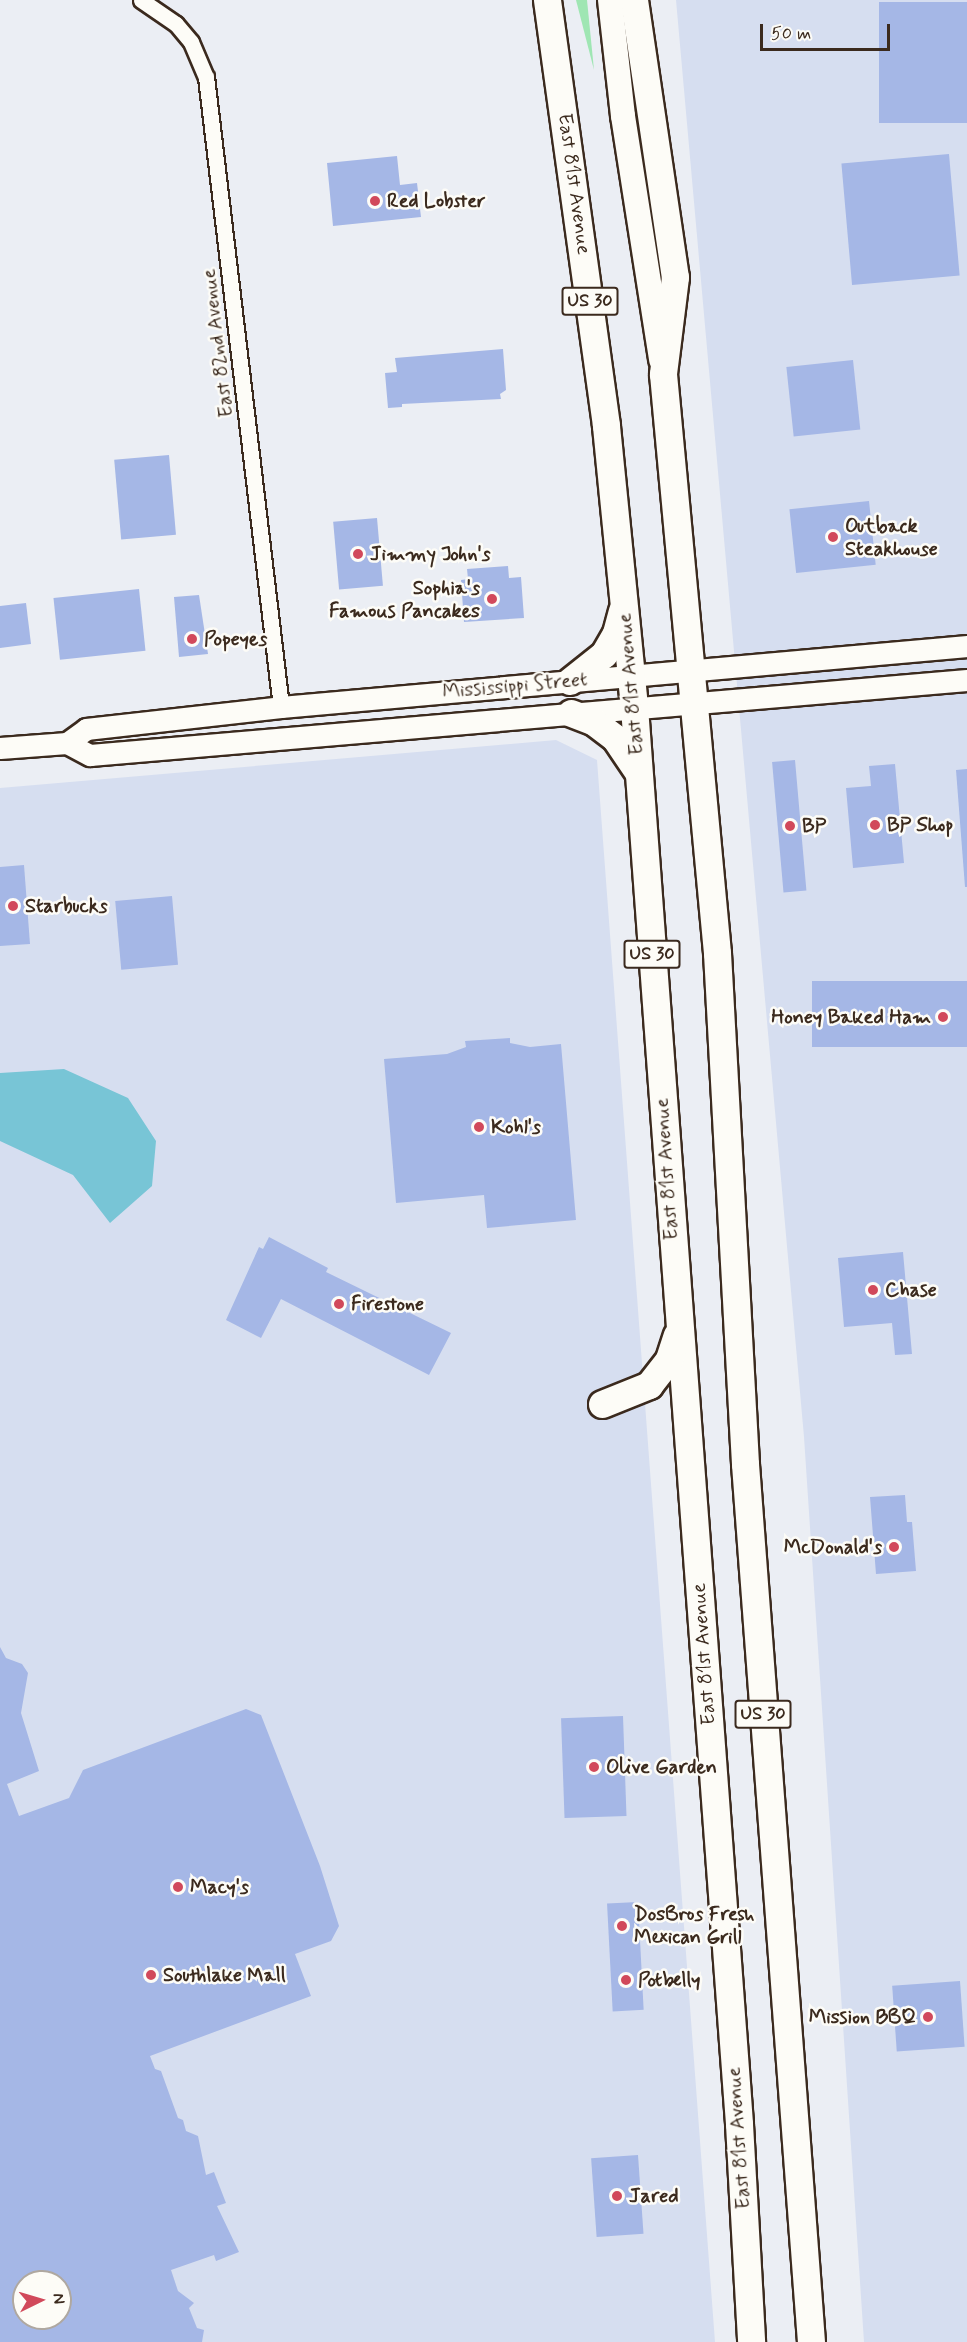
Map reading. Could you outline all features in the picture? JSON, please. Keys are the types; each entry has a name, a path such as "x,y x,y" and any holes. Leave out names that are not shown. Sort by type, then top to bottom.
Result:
{"highway":[{"name":"East 81st Avenue","path":"547,0 592,311 634,707 739,2124 751,2342"},
{"path":"634,0 675,276 663,374"},
{"path":"645,0 647,87"},
{"name":"US 30","path":"663,374 696,702 717,953 746,1476 811,2342"},
{"path":"570,681 604,654 616,633 624,604"},
{"path":"572,713 594,722 615,738 639,773"},
{"path":"602,1404 649,1385 669,1359 679,1328"}],"main road":[{"name":"US 30","path":"610,0 625,128 663,374"}],"street":[{"name":"East 82nd Avenue","path":"141,0 176,24 191,42 206,77 282,707"},
{"name":"Mississippi Street","path":"0,748 67,742 86,729 282,707 967,646"},
{"name":"Mississippi Street","path":"67,742 90,754 967,680"}],"shaded area":[{"path":"676,0 967,0 967,2342 864,2342 804,1437"},
{"path":"556,740 597,760 715,2342 0,2342 0,788"}],"green space":[{"path":"576,0 587,0 594,70"}],"water":[{"path":"64,1069 128,1098 156,1141 152,1186 110,1223 73,1175 0,1141 0,1073"}],"building":[{"path":"879,2 967,2 967,123 879,123"},
{"path":"949,154 960,276 852,285 841,163"},
{"name":"Red Lobster","path":"397,156 400,185 417,183 421,217 333,226 327,163"},
{"path":"503,349 506,390 500,394 501,399 402,404 402,407 388,408 385,373 397,372 395,358"},
{"path":"853,360 860,430 794,437 786,367"},
{"path":"169,455 176,535 121,539 114,460"},
{"name":"Outback Steakhouse","path":"869,501 876,565 796,573 789,509"},
{"name":"Jimmy John's","path":"377,518 383,586 339,590 333,522"},
{"name":"Sophia's Famous Pancakes","path":"508,566 509,578 521,577 524,618 464,622 461,580 468,579 467,569"},
{"path":"139,589 145,651 60,660 53,598"},
{"name":"Popeyes","path":"199,595 208,654 179,657 174,597"},
{"path":"26,603 31,644 0,648 0,606"},
{"name":"BP","path":"795,760 806,891 784,893 772,762"},
{"name":"BP Shop","path":"895,764 904,863 853,868 846,788 871,786 869,766"},
{"path":"967,769 967,887 965,887 956,770"},
{"name":"Starbucks","path":"24,865 30,944 0,946 0,867"},
{"path":"172,896 178,965 121,970 115,901"},
{"path":"812,981 967,981 967,1047 812,1047"},
{"name":"Kohl's","path":"510,1038 510,1043 530,1047 561,1044 576,1220 487,1228 484,1195 396,1203 384,1059 447,1054 466,1047 465,1041"},
{"name":"Firestone","path":"269,1237 328,1268 326,1272 451,1333 429,1375 281,1299 261,1338 226,1320 259,1247 263,1249"},
{"name":"Chase","path":"903,1252 912,1354 895,1355 892,1323 844,1327 838,1258"},
{"name":"McDonald's","path":"905,1495 907,1522 912,1522 916,1571 876,1574 870,1497"},
{"name":"Southlake Mall","path":"0,1647 6,1658 22,1664 28,1673 21,1713 39,1771 7,1784 19,1816 69,1798 83,1770 246,1709 261,1715 320,1866 339,1926 331,1941 295,1954 311,1996 150,2056 155,2069 161,2071 178,2118 183,2120 186,2131 198,2136 206,2175 214,2172 226,2203 217,2206 239,2252 216,2261 214,2255 171,2270 178,2291 194,2303 189,2308 197,2328 204,2330 202,2342 0,2342"},
{"name":"Olive Garden","path":"623,1716 626,1816 565,1818 561,1718"},
{"path":"638,1902 644,2010 613,2011 607,1904"},
{"name":"Mission BBQ","path":"960,1981 965,2047 897,2052 892,1986"},
{"name":"Jared","path":"638,2155 644,2234 597,2237 591,2158"}],"place":[{"name":"Red Lobster","path":"375,201"},
{"name":"Outback Steakhouse","path":"833,537"},
{"name":"Jimmy John's","path":"358,554"},
{"name":"Sophia's Famous Pancakes","path":"492,599"},
{"name":"Popeyes","path":"192,639"},
{"name":"BP Shop","path":"875,825"},
{"name":"BP","path":"790,826"},
{"name":"Starbucks","path":"13,906"},
{"name":"Honey Baked Ham","path":"943,1017"},
{"name":"Kohl's","path":"479,1127"},
{"name":"Chase","path":"873,1290"},
{"name":"Firestone","path":"339,1304"},
{"name":"McDonald's","path":"894,1547"},
{"name":"Olive Garden","path":"594,1767"},
{"name":"Macy's","path":"178,1887"},
{"name":"DosBros Fresh Mexican Grill","path":"622,1926"},
{"name":"Southlake Mall","path":"151,1975"},
{"name":"Potbelly","path":"626,1980"},
{"name":"Mission BBQ","path":"928,2017"},
{"name":"Jared","path":"617,2196"}]}
